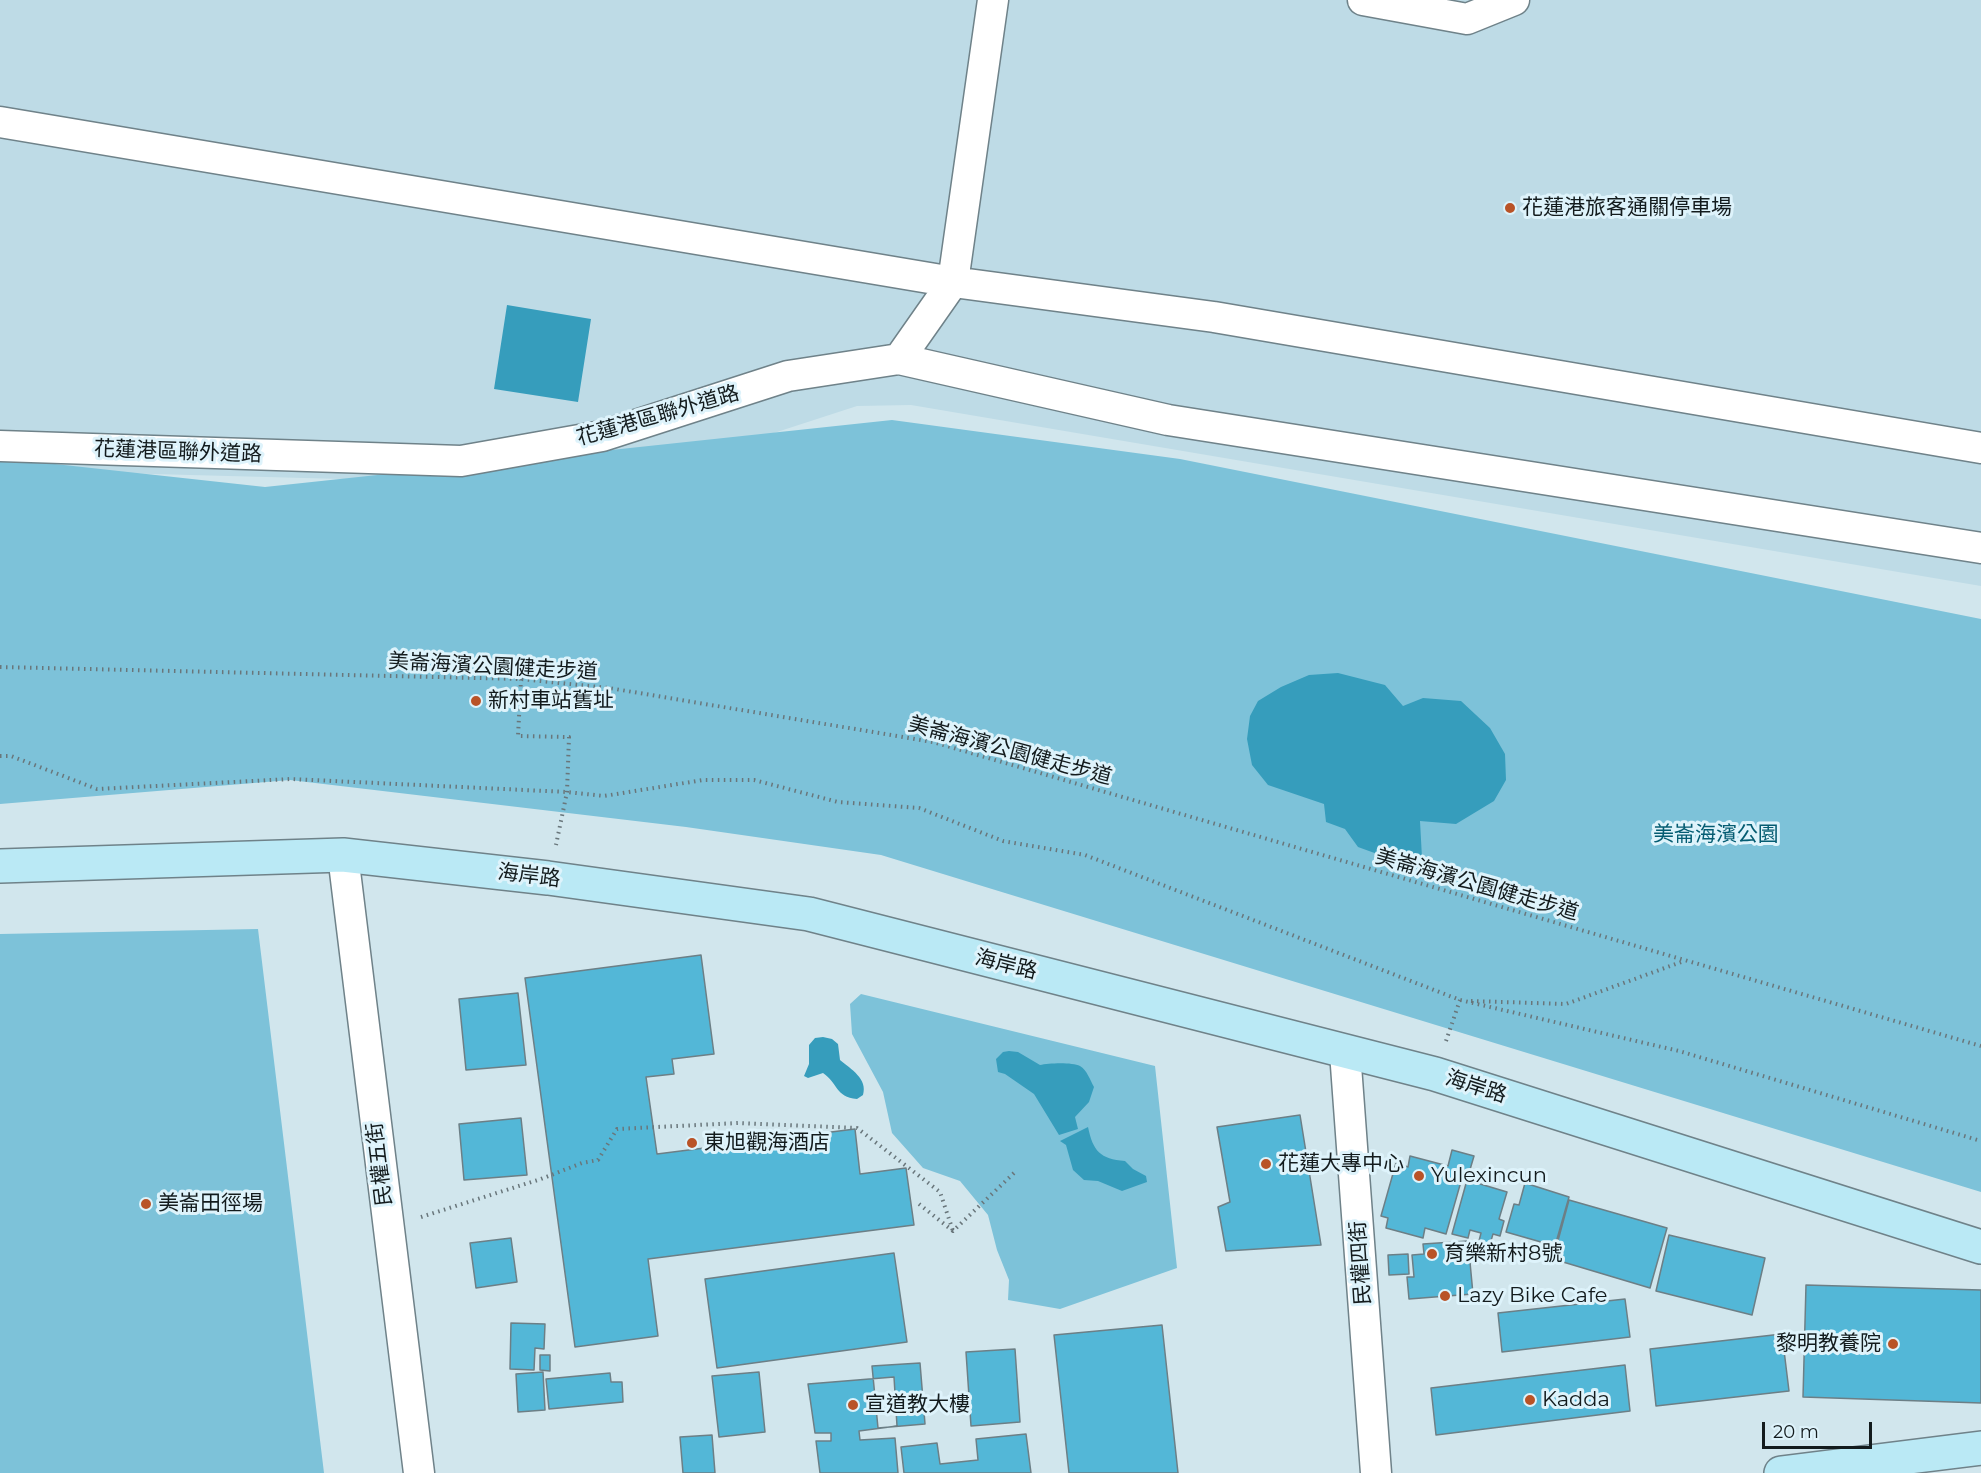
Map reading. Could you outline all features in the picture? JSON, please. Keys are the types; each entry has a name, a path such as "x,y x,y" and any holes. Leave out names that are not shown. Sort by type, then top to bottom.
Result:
{"main road":[{"name":"海岸路","path":"0,866 343,855 548,878 809,914 1435,1074 1981,1247"},
{"path":"1780,1473 1981,1448"}],"street":[{"path":"993,0 953,282 899,359 1168,420 1981,548"},
{"path":"1363,0 1467,19 1514,0"},
{"path":"0,123 953,282 1214,317 1981,448"},
{"name":"花蓮港區聯外道路","path":"0,446 461,461 602,436 788,376 899,359"},
{"name":"民權五街","path":"343,855 418,1473"},
{"name":"民權四街","path":"1345,1052 1376,1473"}],"path":[{"name":"美崙海濱公園健走步道","path":"0,667 521,679 609,688 933,742 1981,1046"},
{"path":"521,679 518,735 570,737 567,792 548,878"},
{"path":"0,756 11,756 97,789 291,779 567,792 604,796 703,780 754,780 838,802 919,808 1003,842 1085,855 1460,1000 1679,1052 1981,1141"},
{"path":"1460,1000 1566,1004 1684,961"},
{"path":"1435,1074 1460,1000"},
{"path":"388,1227 541,1179 582,1163 598,1160 617,1129 738,1123 857,1128 940,1192 953,1231"},
{"path":"953,1231 1014,1173"},
{"path":"919,1204 953,1231"}],"shaded area":[{"path":"0,0 1981,0 1981,586 911,405 857,406 657,471 533,484 0,470"},
{"path":"507,305 591,319 578,402 494,389"},
{"path":"1338,673 1385,685 1403,706 1423,698 1461,701 1490,728 1505,754 1506,780 1494,801 1456,824 1420,821 1422,858 1391,859 1358,847 1345,829 1326,822 1324,804 1268,785 1252,765 1247,739 1250,716 1258,701 1281,687 1309,675"},
{"path":"815,1038 832,1039 838,1044 840,1060 861,1079 863,1095 857,1099 841,1093 823,1073 808,1078 804,1076 809,1064 809,1045"},
{"path":"1003,1052 1018,1052 1040,1065 1072,1064 1085,1070 1094,1087 1089,1102 1075,1117 1078,1129 1059,1135 1034,1094 1005,1074 998,1072 996,1059"},
{"path":"1088,1127 1092,1142 1099,1152 1109,1158 1125,1161 1133,1169 1146,1176 1147,1182 1122,1191 1098,1181 1084,1180 1073,1170 1066,1145 1060,1141"}],"green space":[{"name":"美崙海濱公園","path":"892,420 1180,459 1981,619 1981,1192 881,855 686,827 290,780 0,804 0,458 265,487"},
{"name":"美崙田徑場","path":"258,929 324,1473 0,1473 0,934"},
{"path":"861,994 1155,1066 1177,1268 1060,1309 1008,1300 1009,1280 997,1250 988,1215 960,1181 923,1168 892,1133 883,1092 852,1034 850,1004"}],"building":[{"path":"701,955 714,1054 672,1059 674,1074 646,1077 657,1154 855,1129 860,1174 906,1168 914,1225 648,1259 658,1336 575,1347 525,978"},
{"path":"518,993 526,1065 466,1070 459,999"},
{"name":"花蓮大專中心","path":"1300,1115 1321,1245 1226,1251 1218,1207 1230,1202 1217,1127"},
{"path":"521,1118 527,1175 464,1180 459,1124"},
{"path":"1452,1150 1474,1156 1469,1173 1464,1171 1446,1234 1425,1228 1423,1238 1386,1228 1388,1218 1381,1216 1396,1163 1408,1167 1410,1156 1448,1166"},
{"path":"1467,1180 1507,1192 1499,1219 1504,1221 1500,1236 1493,1234 1490,1244 1479,1241 1481,1233 1470,1230 1468,1238 1452,1234"},
{"path":"1525,1183 1569,1197 1555,1246 1506,1232 1514,1204 1519,1205"},
{"path":"1569,1200 1667,1228 1650,1288 1553,1259"},
{"path":"1669,1235 1765,1258 1752,1315 1656,1291"},
{"path":"511,1238 517,1282 476,1288 470,1243"},
{"path":"1468,1241 1473,1294 1409,1299 1407,1277 1414,1277 1412,1255 1424,1254 1423,1244"},
{"path":"894,1253 907,1342 717,1368 705,1279"},
{"path":"1408,1254 1409,1274 1389,1275 1388,1255"},
{"name":"黎明教養院","path":"1806,1285 1981,1290 1981,1403 1803,1397"},
{"path":"1625,1299 1630,1337 1502,1352 1498,1313"},
{"path":"511,1323 545,1324 544,1349 535,1348 534,1370 510,1369"},
{"path":"1162,1325 1178,1473 1069,1473 1054,1335"},
{"path":"1782,1334 1789,1391 1656,1406 1650,1349"},
{"path":"1015,1349 1020,1422 971,1426 966,1352"},
{"path":"540,1355 550,1355 550,1371 540,1370"},
{"path":"920,1363 925,1424 878,1428 872,1366"},
{"name":"Kadda","path":"1625,1365 1630,1411 1436,1435 1431,1388"},
{"path":"543,1372 545,1410 518,1412 516,1374"},
{"path":"759,1372 765,1432 719,1437 712,1376"},
{"path":"610,1373 611,1382 622,1382 623,1402 549,1409 546,1379"},
{"name":"宣道教大樓","path":"894,1377 897,1426 859,1431 860,1440 895,1438 898,1473 820,1473 816,1441 831,1441 831,1433 815,1433 808,1384"},
{"path":"1026,1434 1031,1473 904,1473 901,1447 937,1443 940,1464 978,1460 976,1439"},
{"path":"712,1435 715,1473 683,1473 680,1437"}],"place":[{"name":"花蓮港旅客通關停車場","path":"1510,208"},
{"name":"新村車站舊址","path":"476,701"},
{"name":"東旭觀海酒店","path":"692,1143"},
{"name":"花蓮大專中心","path":"1266,1164"},
{"name":"Yulexincun","path":"1419,1176"},
{"name":"美崙田徑場","path":"146,1204"},
{"name":"育樂新村8號","path":"1432,1254"},
{"name":"Lazy Bike Cafe","path":"1445,1296"},
{"name":"黎明教養院","path":"1893,1344"},
{"name":"Kadda","path":"1530,1400"},
{"name":"宣道教大樓","path":"853,1405"}]}
